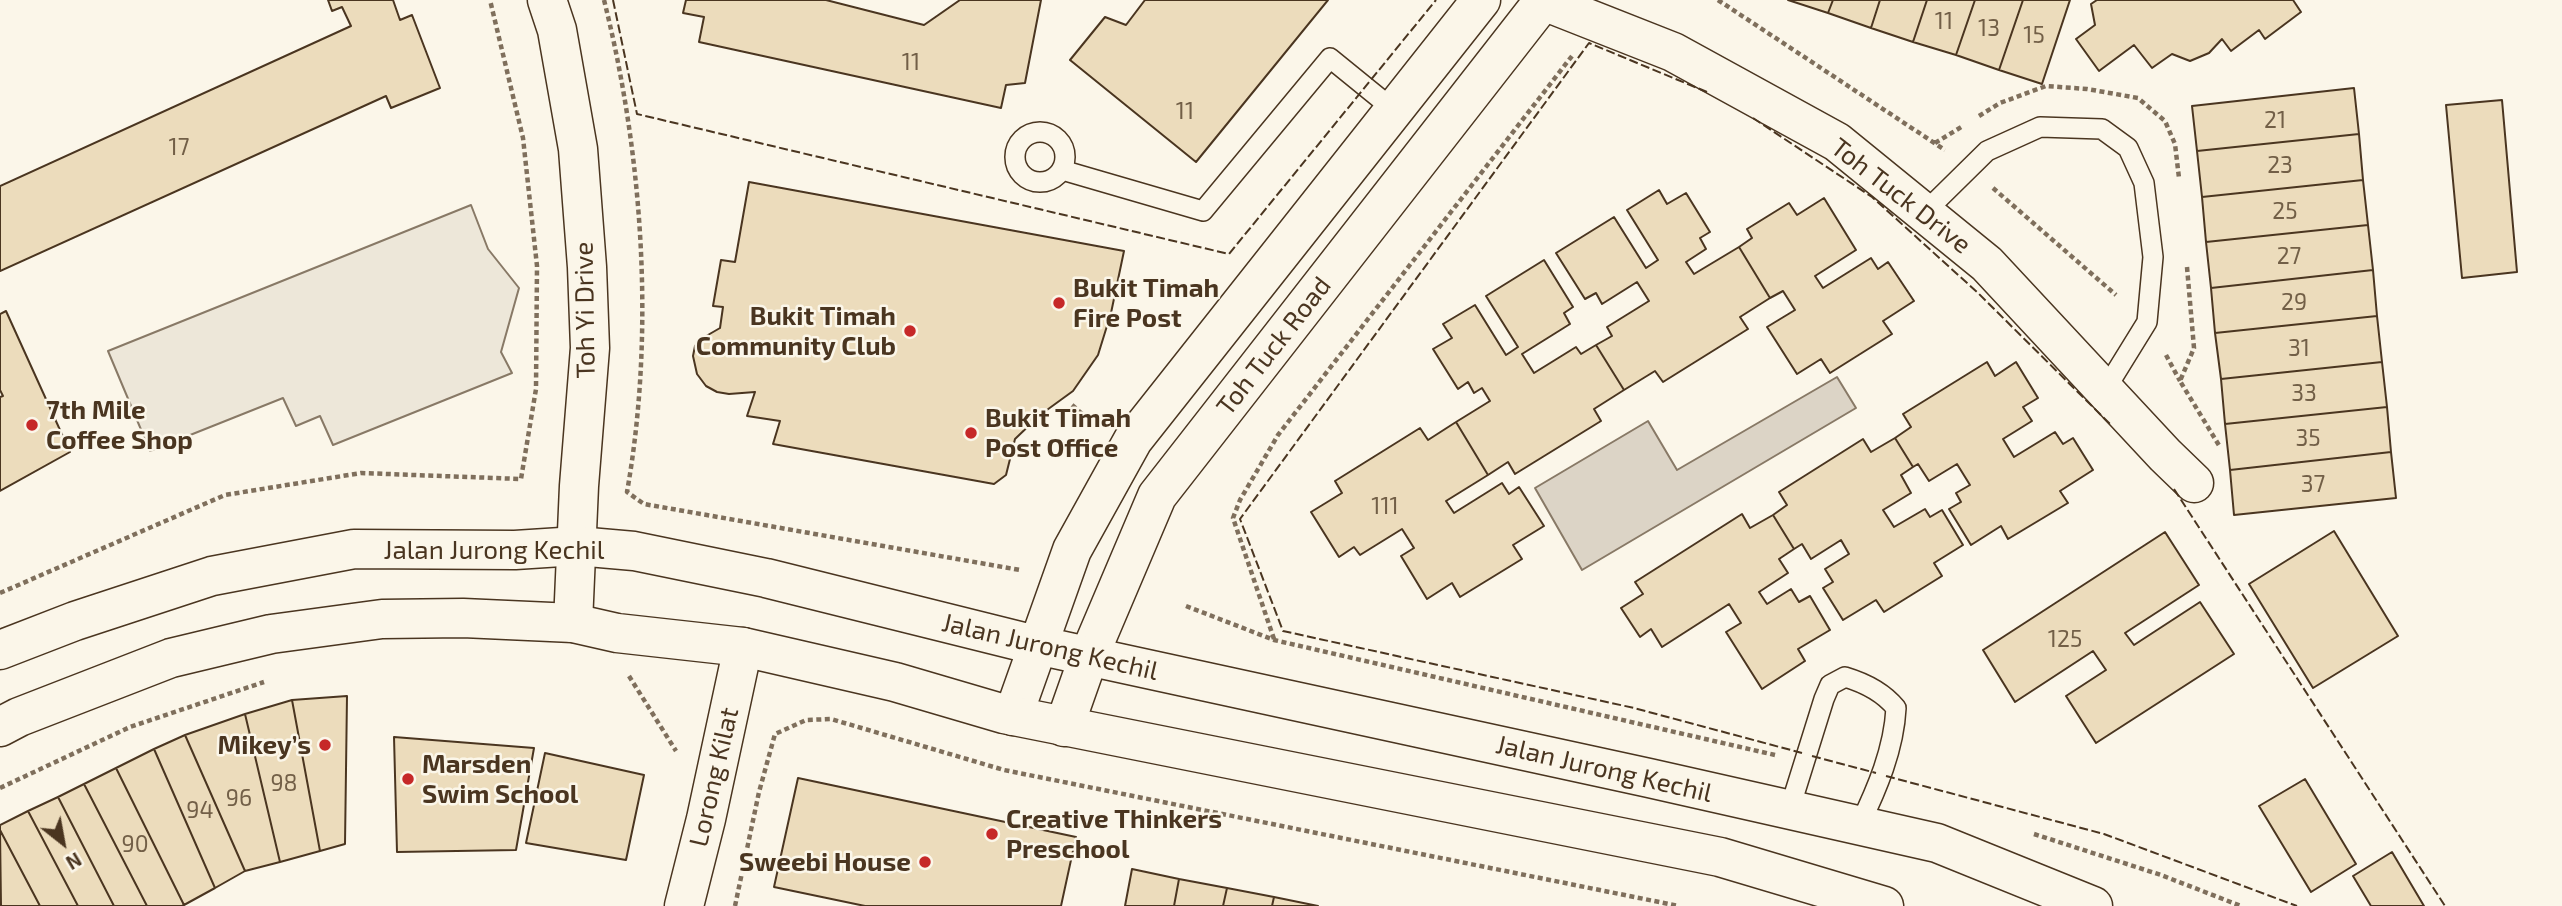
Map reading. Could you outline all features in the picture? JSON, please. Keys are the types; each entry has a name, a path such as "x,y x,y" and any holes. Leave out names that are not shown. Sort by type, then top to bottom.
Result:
{"main road":[{"name":"Toh Yi Drive","path":"547,0 557,30 578,149 587,267 590,348 579,486 573,623"},
{"name":"Toh Tuck Road","path":"1013,716 1073,550 1133,440 1481,0"},
{"name":"Toh Tuck Road","path":"1064,727 1089,656 1157,496 1543,0"},
{"name":"Toh Tuck Drive","path":"1543,0 1673,52 1837,142 1987,264 2194,483"},
{"name":"Jalan Jurong Kechil","path":"0,650 75,621 212,576 354,549 515,550 577,546 634,551 766,578 1039,645 1649,778 1937,844 2093,906"},
{"path":"0,727 19,717 170,659 271,634 382,619 463,618 573,623 617,633 743,647 895,682 1013,716 1064,727 1720,857 1884,906"},
{"name":"Lorong Kilat","path":"684,906 706,819 743,647"}],"lane":[{"path":"1062,170 1203,211 1330,58 1394,110"},
{"path":"1924,213 1987,151 2040,127 2102,129 2128,148 2144,183 2153,257 2147,322 2105,390"},
{"path":"1789,811 1824,699 1830,685 1845,677 1862,682 1888,698 1896,708 1895,724 1880,782 1859,826"}],"path":[{"path":"0,593 225,495 361,473 521,479 536,389 537,266 523,138 490,0"},
{"path":"604,0 615,44 636,182 642,353 636,430 627,492 644,504 1063,578"},
{"path":"1274,640 1233,518 1240,500 1278,435 1597,22"},
{"path":"2107,287 2118,281"},
{"path":"1072,405 1092,422"},
{"path":"628,673 677,749 673,762"},
{"path":"0,788 130,727 272,679"},
{"path":"735,906 759,792 775,734 806,720 831,719 1004,770 1679,906"}],"shaded area":[{"path":"471,205 488,249 519,288 501,352 512,373 333,445 320,416 296,426 283,398 150,451 108,351"},
{"path":"1837,377 1856,408 1582,570 1535,488 1648,421 1677,470"}],"building":[{"path":"328,0 393,0 400,20 412,15 440,88 391,108 386,96 0,271 0,186 351,26 342,7 332,11"},
{"path":"686,0 826,0 924,25 960,0 1041,0 1025,83 1006,85 1001,108 699,42 704,17 683,13"},
{"path":"1145,0 1328,0 1196,162 1070,60 1105,17 1126,25"},
{"path":"1788,0 1833,0 1828,13"},
{"path":"1833,0 1880,0 1871,28 1828,13"},
{"path":"1880,0 1927,0 1913,42 1871,28"},
{"path":"1927,0 1975,0 1956,55 1913,42"},
{"path":"1975,0 2023,0 1999,70 1956,55"},
{"path":"2023,0 2070,0 2042,84 1999,70"},
{"path":"2097,0 2293,0 2301,12 2265,39 2259,30 2231,51 2222,39 2209,53 2190,61 2172,54 2152,68 2134,45 2099,71 2076,39 2095,25 2091,4"},
{"path":"2354,88 2359,134 2197,151 2192,106"},
{"path":"2502,100 2517,272 2462,278 2446,105"},
{"path":"2359,134 2363,180 2202,197 2197,151"},
{"path":"2363,180 2368,225 2206,242 2202,197"},
{"name":"Bukit Timah Community Club","path":"749,182 1124,251 1111,313 1098,355 1073,391 1040,415 1015,439 1006,475 994,484 773,444 780,421 747,416 755,392 729,394 706,386 697,374 693,356 695,346 701,339 720,328 723,307 713,306 721,260 735,262"},
{"path":"1659,190 1667,204 1686,193 1710,232 1700,238 1706,249 1686,262 1694,274 1739,247 1770,298 1740,317 1748,329 1663,382 1655,371 1624,390 1596,345 1612,336 1607,327 1649,301 1637,282 1602,304 1596,293 1585,299 1556,253 1614,217 1646,268 1658,260 1627,210"},
{"path":"1824,198 1856,250 1815,276 1823,288 1871,258 1878,269 1888,262 1914,301 1883,321 1892,334 1830,373 1821,359 1797,374 1767,327 1795,310 1783,291 1770,298 1739,247 1752,238 1747,229 1789,203 1797,215"},
{"path":"2368,225 2373,270 2211,288 2206,242"},
{"path":"1544,260 1573,307 1564,313 1570,324 1522,354 1534,373 1576,347 1581,354 1596,345 1624,390 1594,409 1601,421 1515,474 1508,462 1488,475 1456,422 1490,401 1482,388 1474,393 1468,382 1458,389 1433,349 1452,338 1443,324 1475,305 1506,355 1518,347 1486,296"},
{"path":"2373,270 2377,316 2215,333 2211,288"},
{"path":"6,311 70,452 0,491 0,397 3,396 0,390 0,314"},
{"path":"2377,316 2382,362 2221,379 2215,333"},
{"path":"1987,362 1995,376 2016,362 2038,398 2023,407 2032,421 2003,439 2014,457 2055,432 2063,444 2073,438 2093,470 2060,491 2068,503 2008,539 2001,526 1971,545 1949,509 1961,502 1956,493 1970,485 1957,464 1929,481 1918,464 1913,467 1895,438 1911,427 1903,414"},
{"path":"2382,362 2387,407 2225,424 2221,379"},
{"path":"2387,407 2391,452 2230,470 2225,424"},
{"path":"1456,422 1488,475 1446,501 1454,513 1502,483 1509,494 1519,487 1544,526 1513,545 1522,559 1460,597 1452,583 1427,599 1401,556 1414,548 1402,529 1360,555 1354,547 1339,557 1311,512 1342,493 1335,481 1420,428 1428,440"},
{"path":"1895,438 1913,467 1901,475 1911,493 1883,510 1894,527 1925,509 1930,517 1942,510 1963,545 1934,563 1942,576 1884,612 1876,600 1843,620 1823,588 1833,582 1825,569 1849,554 1841,540 1811,559 1802,544 1794,549 1773,515 1787,505 1779,492 1863,439 1871,452"},
{"path":"2391,452 2396,498 2234,515 2230,470"},
{"path":"1742,514 1750,528 1773,515 1794,549 1779,559 1788,573 1759,592 1767,604 1791,589 1799,602 1810,596 1830,630 1798,649 1805,661 1762,689 1726,632 1741,623 1729,604 1662,647 1651,629 1640,637 1621,608 1643,594 1635,582"},
{"path":"2334,531 2398,636 2313,688 2249,584"},
{"path":"2165,532 2199,585 2125,633 2134,645 2200,602 2234,654 2096,743 2066,696 2106,670 2093,651 2015,702 1983,650"},
{"path":"347,696 345,844 320,851 292,700"},
{"path":"292,700 320,851 280,862 245,714"},
{"path":"245,714 280,862 245,871 185,735"},
{"path":"185,735 245,871 215,888 154,749"},
{"path":"394,737 534,748 516,850 397,852"},
{"path":"154,749 215,888 184,905 116,768"},
{"path":"545,753 644,775 626,860 526,843"},
{"path":"116,768 184,905 182,906 147,906 84,784"},
{"name":"Sweebi House","path":"798,778 1076,837 1061,906 865,906 774,887"},
{"path":"2305,779 2356,864 2311,892 2259,806"},
{"path":"84,784 147,906 114,906 58,797"},
{"path":"58,797 114,906 78,906 28,811"},
{"path":"28,811 78,906 40,906 0,830 0,825"},
{"path":"0,830 40,906 1,906"},
{"path":"2392,852 2424,906 2371,906 2353,876"},
{"path":"1132,869 1179,879 1174,906 1125,906"},
{"path":"1179,879 1227,888 1223,906 1174,906"},
{"path":"1227,888 1274,897 1272,906 1223,906"},
{"path":"1274,897 1318,906 1272,906"}],"fence":[{"path":"613,0 637,114 1229,254 1436,0"},
{"path":"1707,92 1589,43 1240,519 1283,631 1634,708 1802,753"},
{"path":"1753,118 1872,197 1977,292 2110,424"},
{"path":"2174,489 2445,906"},
{"path":"1812,756 1876,773"},
{"path":"1886,776 2104,834 2297,906"}],"place":[{"name":"Bukit Timah Fire Post","path":"1059,303"},
{"name":"Bukit Timah Community Club","path":"910,331"},
{"name":"7th Mile Coffee Shop","path":"32,425"},
{"name":"Bukit Timah Post Office","path":"971,433"},
{"name":"Mikey’s","path":"325,745"},
{"name":"Marsden Swim School","path":"408,779"},
{"name":"Creative Thinkers Preschool","path":"992,834"},
{"name":"Sweebi House","path":"925,862"}]}
